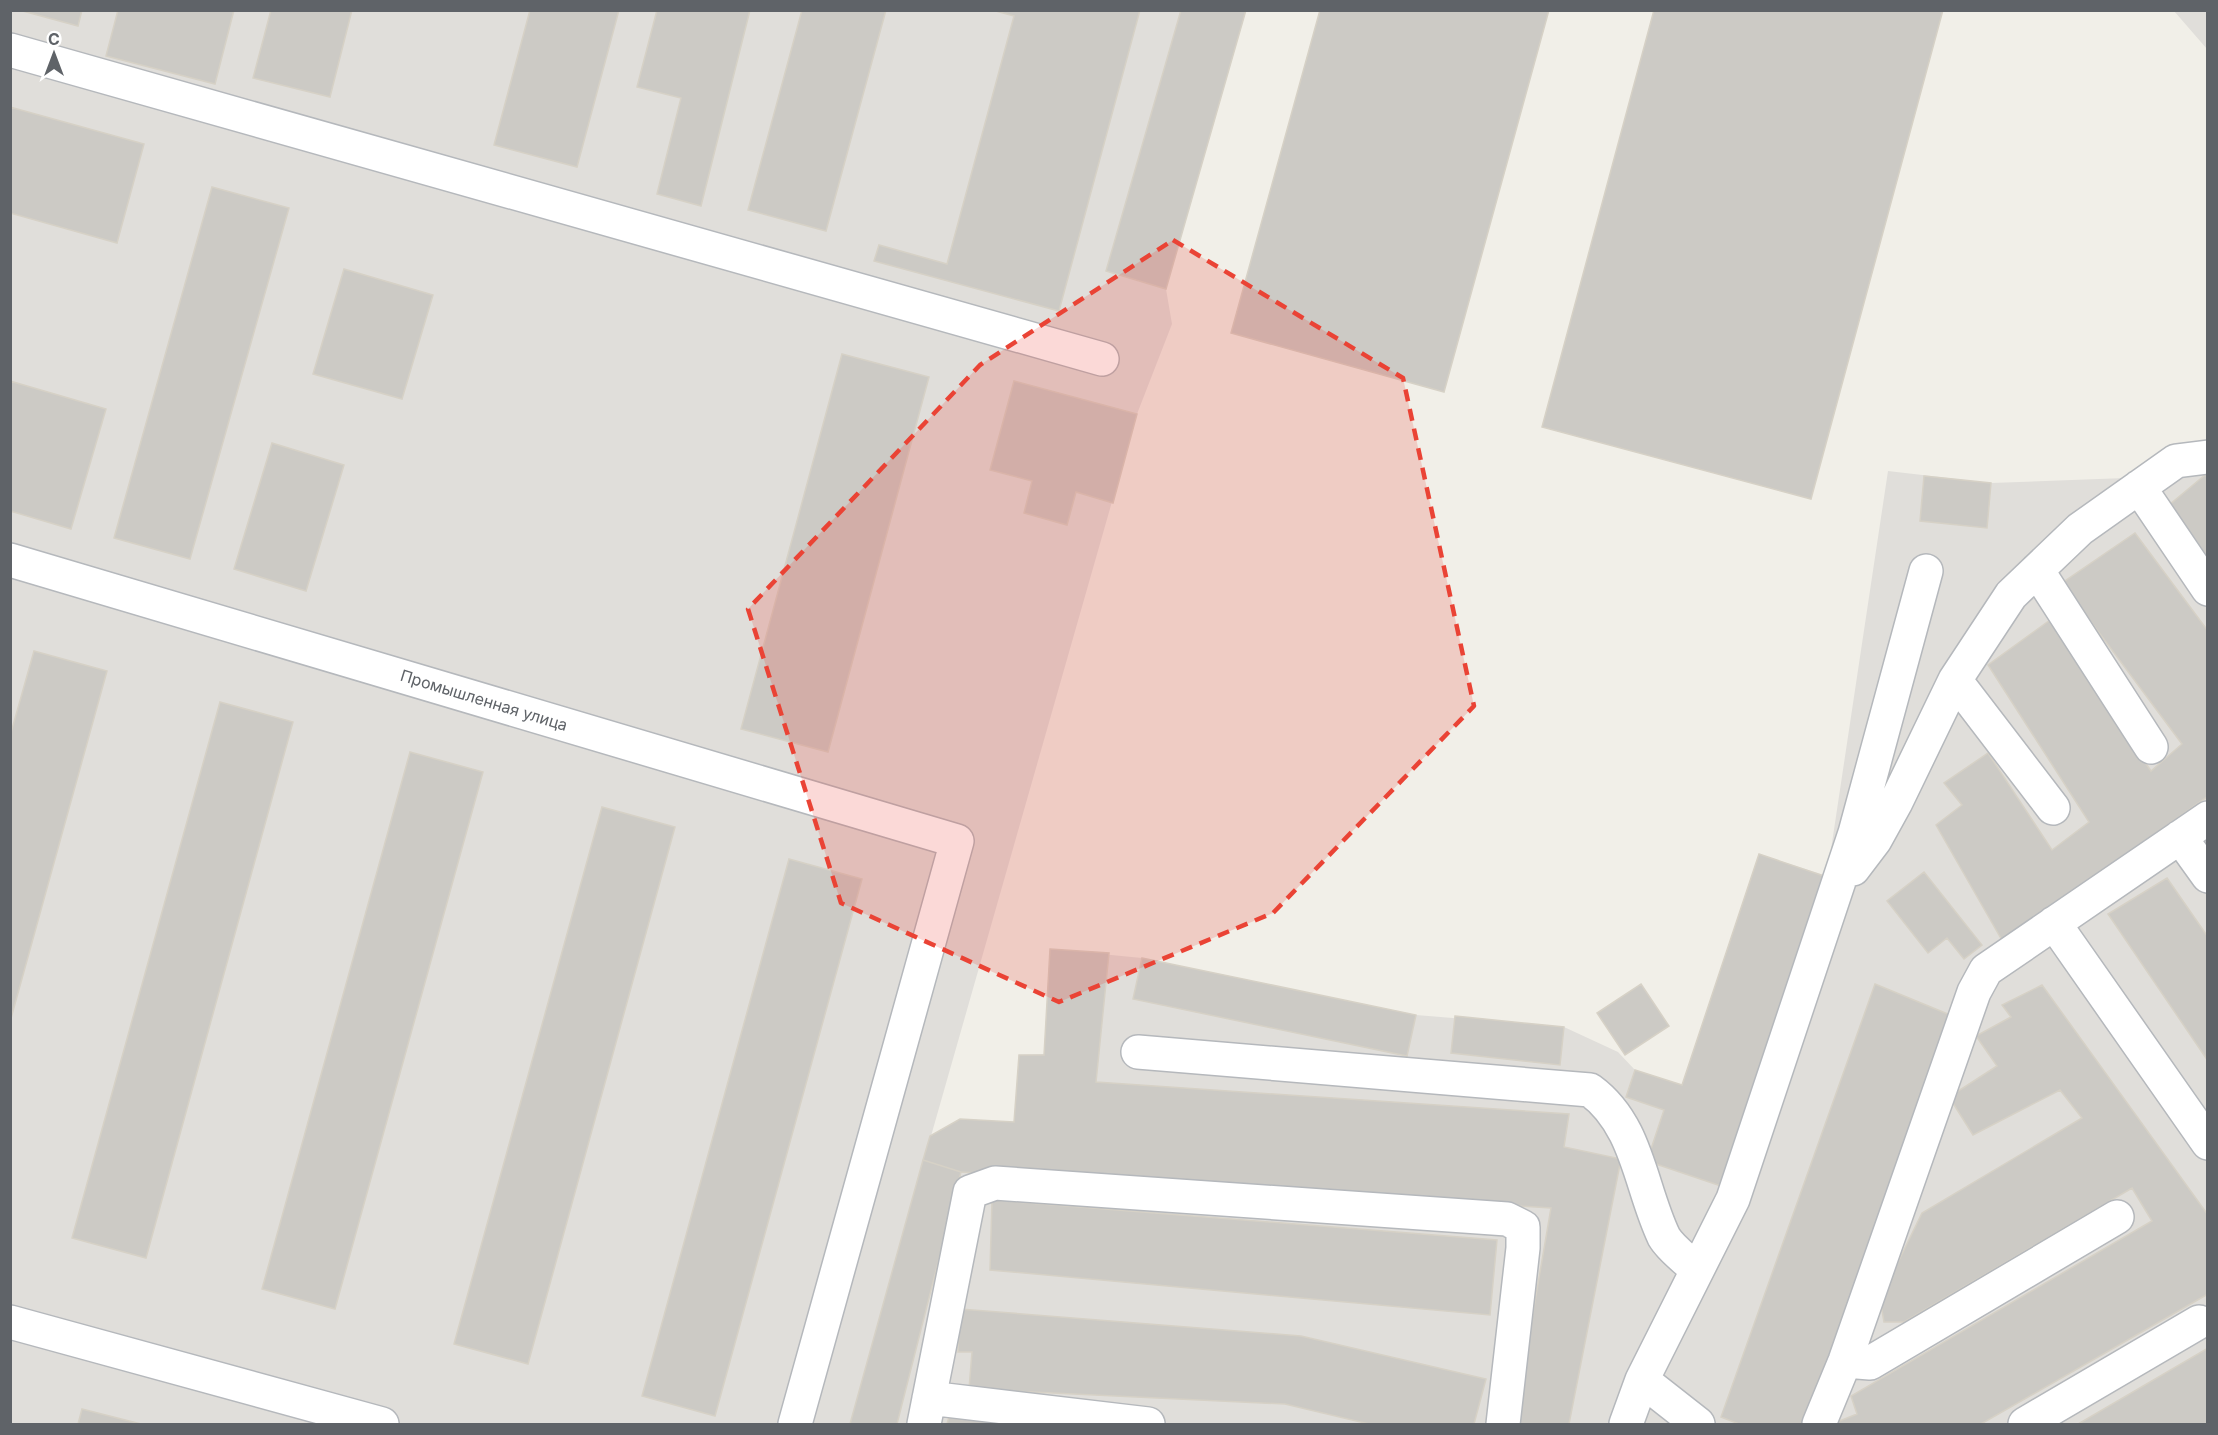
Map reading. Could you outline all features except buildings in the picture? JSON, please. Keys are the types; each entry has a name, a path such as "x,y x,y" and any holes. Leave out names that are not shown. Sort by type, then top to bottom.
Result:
{"street":[{"path":"10,50 1102,360"},
{"path":"1836,891 1875,840 1955,680 2011,595 2080,529 2176,461 2208,457"},
{"path":"2139,487 2208,589"},
{"name":"Промышленная улица","path":"10,560 957,841 795,1425"},
{"path":"2037,570 2151,747"},
{"path":"1626,1425 1642,1380 1733,1199 1855,832 1926,571"},
{"path":"1955,680 2053,808"},
{"path":"1819,1425 1845,1361 1974,992 1986,970 2208,818"},
{"path":"2180,837 2208,876"},
{"path":"2054,923 2208,1143"},
{"path":"1138,1052 1590,1090 1602,1099 1632,1142 1666,1240 1697,1270"},
{"path":"1148,1425 926,1411 970,1192 995,1183 1507,1219 1522,1227 1522,1248 1503,1425"},
{"path":"1845,1361 1870,1363 2117,1217"},
{"path":"10,1322 382,1425"},
{"path":"2025,1425 2199,1322"},
{"path":"1642,1380 1698,1425"}],"highlighted area":[{"path":"1173,240 1403,378 1474,706 1273,913 1059,1002 841,903 748,609 980,365"}],"shaded area":[{"path":"10,11 1246,11 1166,289 1172,324 1137,414 931,1136 960,1119 1014,1122 1019,1055 1044,1054 1050,949 1142,958 1416,1015 1564,1027 1618,1052 1635,1070 1682,1085 1759,854 1827,876 1888,471 1991,483 2205,475 2208,478 2207,1424 11,1424"},
{"path":"2174,11 2207,11 2207,49"}]}
